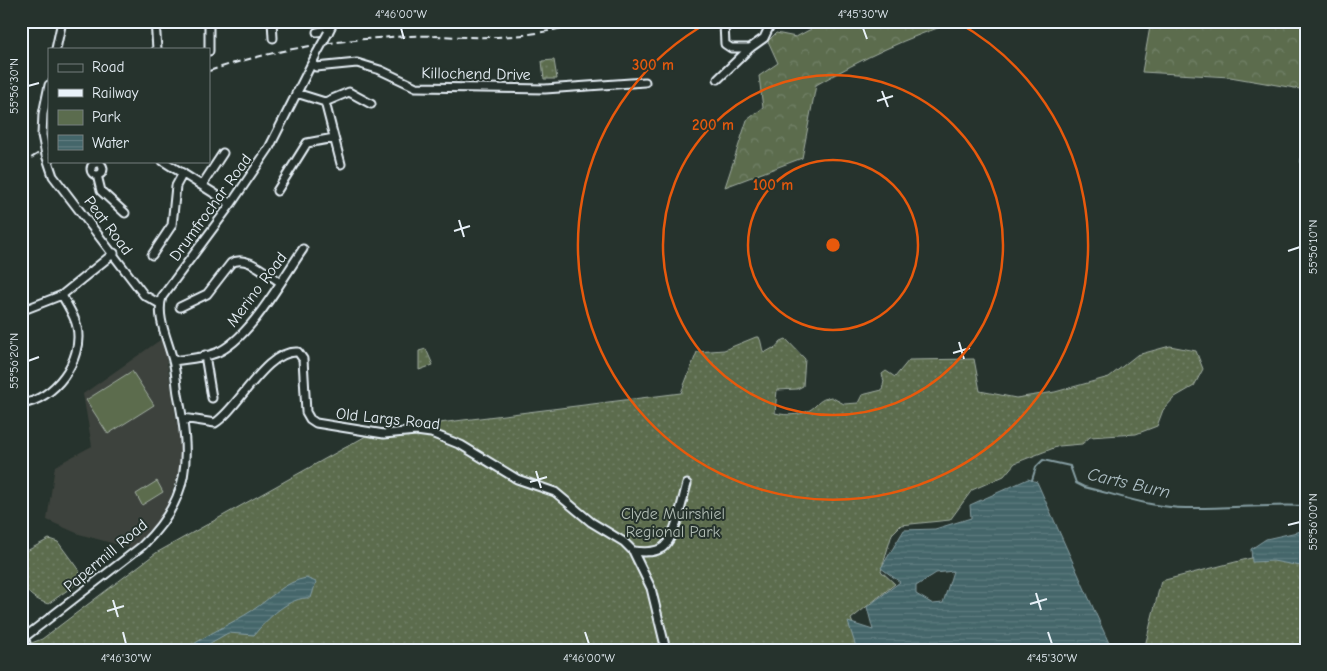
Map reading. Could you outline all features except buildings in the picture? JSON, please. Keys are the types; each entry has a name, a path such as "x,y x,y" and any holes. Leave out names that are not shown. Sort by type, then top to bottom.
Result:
{"street":[{"path":"56,48 62,21"},
{"path":"155,21 157,48"},
{"path":"208,21 209,48"},
{"path":"272,21 273,38"},
{"name":"Drumfrochar Road","path":"160,304 166,290 231,204 269,148 334,21"},
{"path":"718,79 750,48 764,38 772,21"},
{"path":"724,24 725,44 730,48 750,48"},
{"path":"317,32 328,32"},
{"name":"Killochend Drive","path":"312,63 316,67 357,63 380,70 416,87 545,88 645,82"},
{"path":"296,93 324,102 349,92 371,104"},
{"name":"Peat Road","path":"48,95 42,135 48,160"},
{"path":"324,102 341,164"},
{"path":"278,191 306,143 334,138"},
{"path":"202,185 223,153"},
{"name":"Peat Road","path":"49,162 54,176 144,295 160,304"},
{"path":"100,162 93,163 90,168 92,173 96,175 101,190 125,213"},
{"path":"165,162 231,204"},
{"path":"152,255 172,225 176,186 183,173"},
{"name":"Merino Road","path":"174,361 205,355 224,348 249,327 302,249"},
{"path":"21,311 62,295 114,253"},
{"path":"180,307 207,294 231,263 236,260 247,261 280,282"},
{"path":"21,404 31,403 51,391 65,376 76,355 77,326 62,295"},
{"path":"160,304 160,312 174,361 183,418"},
{"name":"Old Largs Road","path":"183,418 215,423 224,418 262,371 279,358 298,352 303,359 306,412 310,419 316,423 384,434 416,432 443,437 461,445 517,479 555,492 591,522 624,542 633,552 650,588 666,650"},
{"path":"205,355 212,398"},
{"name":"Papermill Road","path":"23,639 142,546 157,532 168,515 186,469 186,442 183,418"},
{"path":"633,552 663,549 671,539 687,484"},
{"path":"23,639 27,650"}],"shaded area":[{"path":"163,338 181,447 180,468 164,518 133,549 79,534 47,520 55,466 92,446 83,394"}],"green space":[{"path":"813,21 959,21 886,49 816,85 802,158 725,187 747,120 763,108 759,76 778,63 768,41 776,33 796,37 811,29"},
{"path":"1151,21 1306,21 1306,90 1230,77 1142,72"},
{"path":"554,60 557,79 544,79 542,61"},
{"name":"Clyde Muirshiel Regional Park","path":"759,337 761,341 764,353 774,349 781,341 786,339 805,359 803,386 797,389 777,390 775,413 785,415 805,412 821,400 831,397 844,404 858,403 862,395 882,390 884,381 882,374 886,371 895,377 909,360 974,359 980,391 1016,398 1055,392 1109,377 1137,355 1170,346 1196,351 1203,369 1194,386 1175,397 1163,410 1157,426 1136,434 1090,437 1082,444 1059,446 1015,463 1004,476 972,490 950,520 901,525 892,534 881,571 895,584 851,619 863,650 21,650 21,647 42,639 156,553 375,431 681,393 697,352 724,350"},
{"path":"426,349 433,365 419,370 419,351"},
{"path":"132,371 154,405 108,434 86,400"},
{"path":"157,481 163,492 142,505 136,494"},
{"path":"49,539 58,542 80,572 76,584 48,604 32,596 27,591 22,579 21,554"},
{"path":"1306,544 1306,650 1144,650 1161,581"}],"water":[{"path":"1028,479 1037,482 1112,650 857,650 848,622 873,630 867,607 900,582 881,568 904,530 935,529 971,518 970,505","holes":["953,571 943,603 933,604 916,594 916,586 936,573"]},
{"path":"1306,530 1306,567 1273,561 1252,562 1251,549 1266,539"},
{"path":"306,578 316,582 311,598 295,601 279,610 254,635 228,633 198,650 185,650 253,610 284,587"}],"waterway":[{"path":"1301,162 1305,136 1302,112"},
{"name":"Carts Burn","path":"1032,480 1036,467 1043,460 1070,466 1076,483 1084,487 1160,506 1201,508 1306,506"}],"railway":[{"path":"210,71 233,63 308,46 410,36 515,36 591,21"},
{"path":"21,164 48,148"}]}
